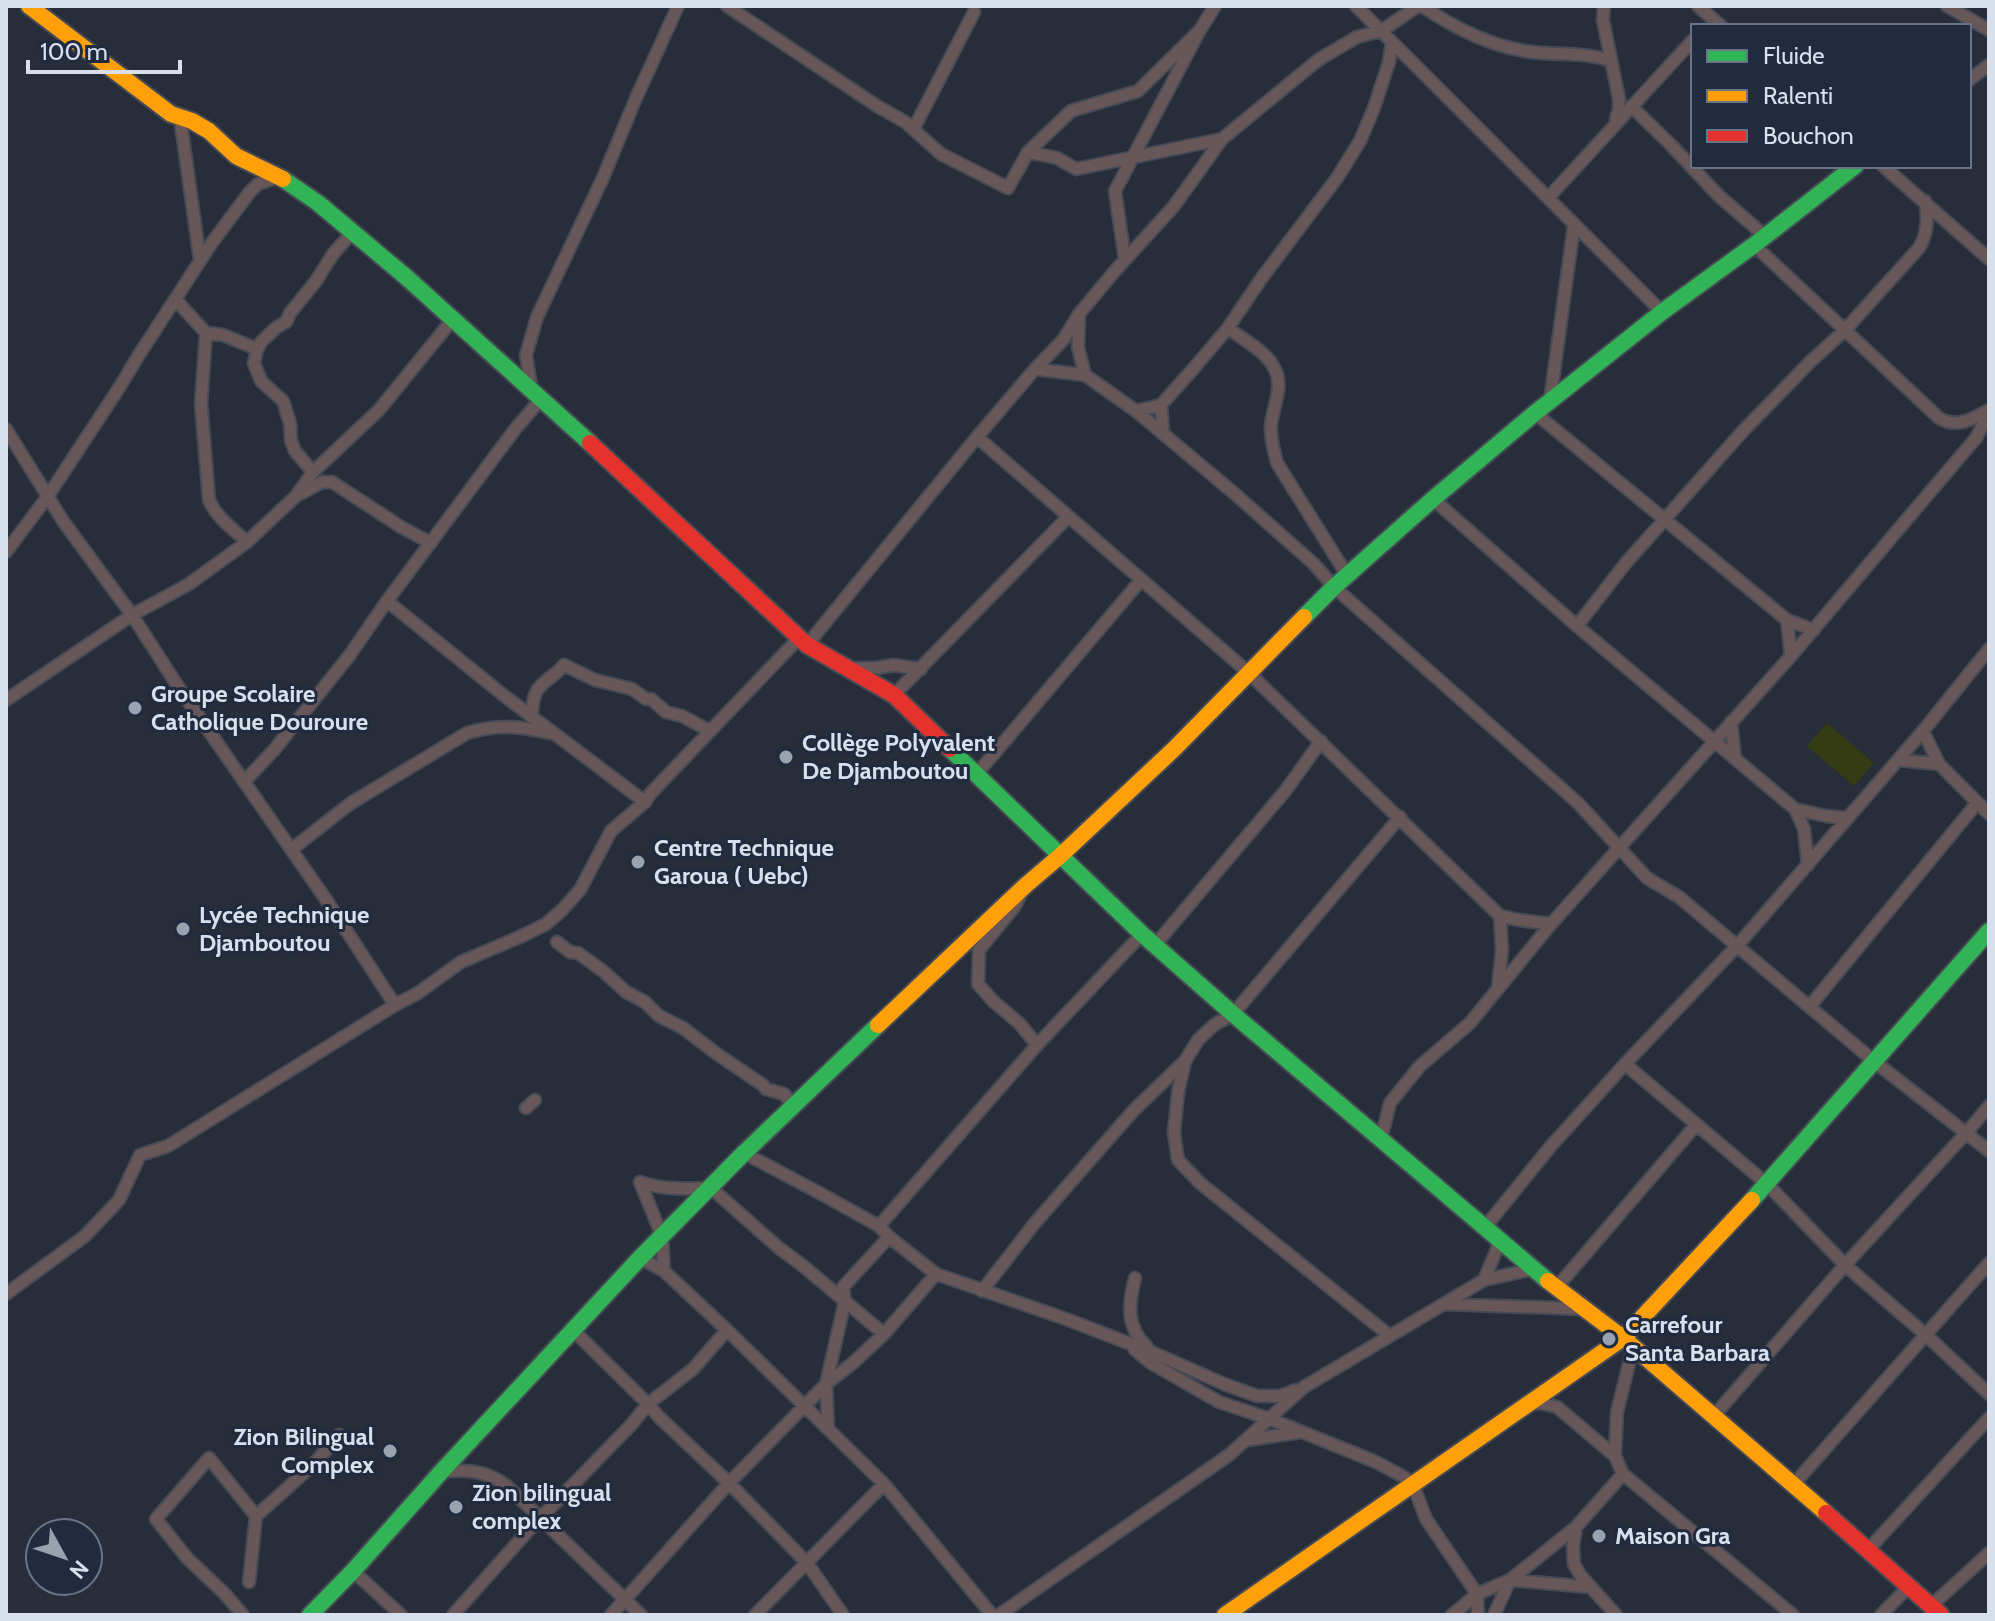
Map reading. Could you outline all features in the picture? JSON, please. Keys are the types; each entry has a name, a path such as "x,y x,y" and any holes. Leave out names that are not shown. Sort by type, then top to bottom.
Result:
{"street":[{"path":"29,6 171,114 209,131 236,156 279,177 318,203 536,393 803,642 895,694"},
{"path":"244,782 349,656 516,428 536,393 526,355 537,317 602,180 678,6"},
{"path":"727,6 914,128 941,154 1008,188 1028,152 1071,111 1138,91 1200,30"},
{"path":"1125,260 1115,191 1215,6"},
{"path":"1356,6 1662,312"},
{"path":"6,1294 94,1227 119,1200 140,1155 168,1146 418,993 461,962 546,924 562,910 580,890 611,831 645,802 710,731 803,642 1063,340 1079,314 1174,206 1222,139 1318,60 1357,37 1381,31 1420,6 1483,40 1525,52 1599,57 1611,61"},
{"path":"1604,6 1603,20 1619,99 1614,124"},
{"path":"1698,6 1713,24"},
{"path":"1947,6 1989,30"},
{"path":"914,128 974,12"},
{"path":"1548,198 1691,42"},
{"path":"1136,411 1161,405 1228,328 1337,178 1360,141 1382,84 1392,43"},
{"path":"1971,78 1989,65"},
{"path":"1631,106 1691,166"},
{"path":"180,117 200,260"},
{"path":"1028,152 1057,158 1076,169 1222,139"},
{"path":"1693,168 1845,330 1939,418 1947,424 1989,412"},
{"path":"310,1615 640,1258 744,1153 1174,749 1341,581 1535,413 1852,168"},
{"path":"1885,168 1989,259"},
{"path":"6,552 12,535 48,496 200,260 249,193 258,184 279,177"},
{"path":"1577,626 1625,564 1768,403 1845,330 1919,248 1925,239 1925,201"},
{"path":"1549,402 1574,225"},
{"path":"313,472 295,451 283,401 267,388 254,363 262,341 286,322 333,254 349,236 359,238"},
{"path":"175,299 206,333 223,335 257,349"},
{"path":"1079,314 1078,347 1085,375"},
{"path":"6,700 132,615 189,584 247,542 296,496 313,472 379,410 453,319"},
{"path":"1228,328 1265,356 1278,376 1279,389 1271,425 1277,463 1341,581"},
{"path":"206,333 201,403 209,500 219,517 247,542"},
{"path":"1035,369 1085,375 1163,433 1314,564 1341,581 1578,803 1647,878 1679,897 1875,1062 1989,1151"},
{"path":"1161,405 1163,433"},
{"path":"1381,1139 1390,1103 1420,1066 1470,1023 1551,924 1814,630 1976,438 1989,412"},
{"path":"1535,413 1787,620 1814,630"},
{"path":"6,429 63,521 132,615 395,1005"},
{"path":"977,437 1249,673 1500,916 1551,924"},
{"path":"296,496 322,482 332,482 431,543"},
{"path":"1433,499 1577,626 1795,809 1804,829 1808,865"},
{"path":"895,694 1068,517"},
{"path":"976,775 1141,580"},
{"path":"387,601 531,717 645,802"},
{"path":"1787,620 1791,656"},
{"path":"803,642 882,681 1060,856 1233,1014 1533,1269 1628,1343 1936,1610 1989,1553"},
{"path":"1486,1226 1551,1146 1808,865 1989,649"},
{"path":"531,717 538,689 564,665 595,680 632,689 666,712 682,716 710,731"},
{"path":"856,668 893,665 921,669"},
{"path":"1731,722 1735,758"},
{"path":"292,849 351,803 467,733 485,727 521,726 553,734"},
{"path":"1923,731 1939,764 1989,814"},
{"path":"879,1226 1037,1045 1149,939 1286,790 1321,741"},
{"path":"1898,760 1939,764"},
{"path":"1810,1006 1977,803"},
{"path":"1795,809 1848,818"},
{"path":"982,1291 1034,1224 1133,1111 1185,1061 1198,1040 1214,1025 1233,1014 1400,817"},
{"path":"1026,885 1015,906 979,950 978,984 1037,1045"},
{"path":"1497,990 1502,951 1500,916"},
{"path":"1225,1615 1528,1405 1628,1343 1989,931"},
{"path":"557,942 570,952 578,953 626,992 645,1002 659,1016 683,1028 766,1089 784,1094 795,1104"},
{"path":"1185,1061 1174,1133 1178,1160 1200,1183 1390,1336"},
{"path":"1625,1064 1767,1184 1845,1265 1989,1394"},
{"path":"1713,1417 1989,1106"},
{"path":"1557,1287 1696,1125"},
{"path":"744,1153 879,1226 936,1274 1066,1319 1257,1396 1280,1396 1304,1387 1484,1280 1533,1269"},
{"path":"664,1271 662,1236 640,1182 658,1188 681,1190 711,1188 884,1334"},
{"path":"828,1428 826,1384 845,1301 843,1287 889,1237"},
{"path":"1484,1280 1501,1239"},
{"path":"640,1258 664,1271 884,1484 992,1615"},
{"path":"1794,1484 1989,1263"},
{"path":"611,1615 729,1483 826,1384 884,1334 936,1274"},
{"path":"1135,1278 1129,1306 1131,1321 1137,1337 1154,1353"},
{"path":"1445,1304 1583,1309"},
{"path":"573,1330 807,1563 843,1615"},
{"path":"453,1615 648,1404 693,1369 727,1330"},
{"path":"1127,1343 1151,1363 1219,1402 1376,1462 1413,1484 1426,1519 1477,1594 1478,1615"},
{"path":"1615,1456 1617,1412 1628,1343"},
{"path":"999,1615 1246,1441 1304,1387"},
{"path":"1528,1405 1540,1403 1557,1407 1615,1456 1623,1474 1793,1615"},
{"path":"631,1425 659,1417"},
{"path":"1868,1550 1989,1418"},
{"path":"1246,1441 1302,1432"},
{"path":"249,1582 256,1516 313,1465 339,1435"},
{"path":"243,1615 187,1558 156,1519 209,1458 256,1516"},
{"path":"442,1471 477,1471 507,1486 641,1615"},
{"path":"1452,1615 1477,1594 1510,1580 1576,1527 1623,1474"},
{"path":"755,1615 884,1484"},
{"path":"1576,1527 1574,1564 1616,1615"},
{"path":"353,1571 401,1615"},
{"path":"1510,1580 1590,1587"},
{"path":"1494,1615 1510,1580"},
{"path":"1881,1615 1909,1586"}],"green space":[{"path":"1827,723 1874,763 1854,786 1807,746"}],"traffic: fast":[{"path":"1304,617 1433,499 1535,413 1852,168"},
{"path":"283,179 318,203 405,276 590,443"},
{"path":"950,749 1142,934 1548,1281"},
{"path":"1752,1200 1989,931"},
{"path":"310,1615 640,1258 878,1025"}],"traffic: slow":[{"path":"29,6 171,114 192,121 209,131 236,156 283,179"},
{"path":"878,1025 1174,749 1304,617"},
{"path":"1225,1615 1623,1338 1752,1200"},
{"path":"1548,1281 1623,1338 1826,1513"}],"traffic: jam":[{"path":"590,443 807,645 894,695 950,749"},
{"path":"1826,1513 1941,1615"}],"place":[{"name":"Groupe Scolaire Catholique Douroure","path":"135,708"},
{"name":"Collège Polyvalent De Djamboutou","path":"786,757"},
{"name":"Centre Technique Garoua ( Uebc)","path":"638,862"},
{"name":"Lycée Technique Djamboutou","path":"183,929"},
{"name":"Carrefour Santa Barbara","path":"1609,1339"},
{"name":"Zion Bilingual Complex","path":"390,1451"},
{"name":"Zion bilingual complex","path":"456,1507"},
{"name":"Maison Gra","path":"1599,1536"}]}
